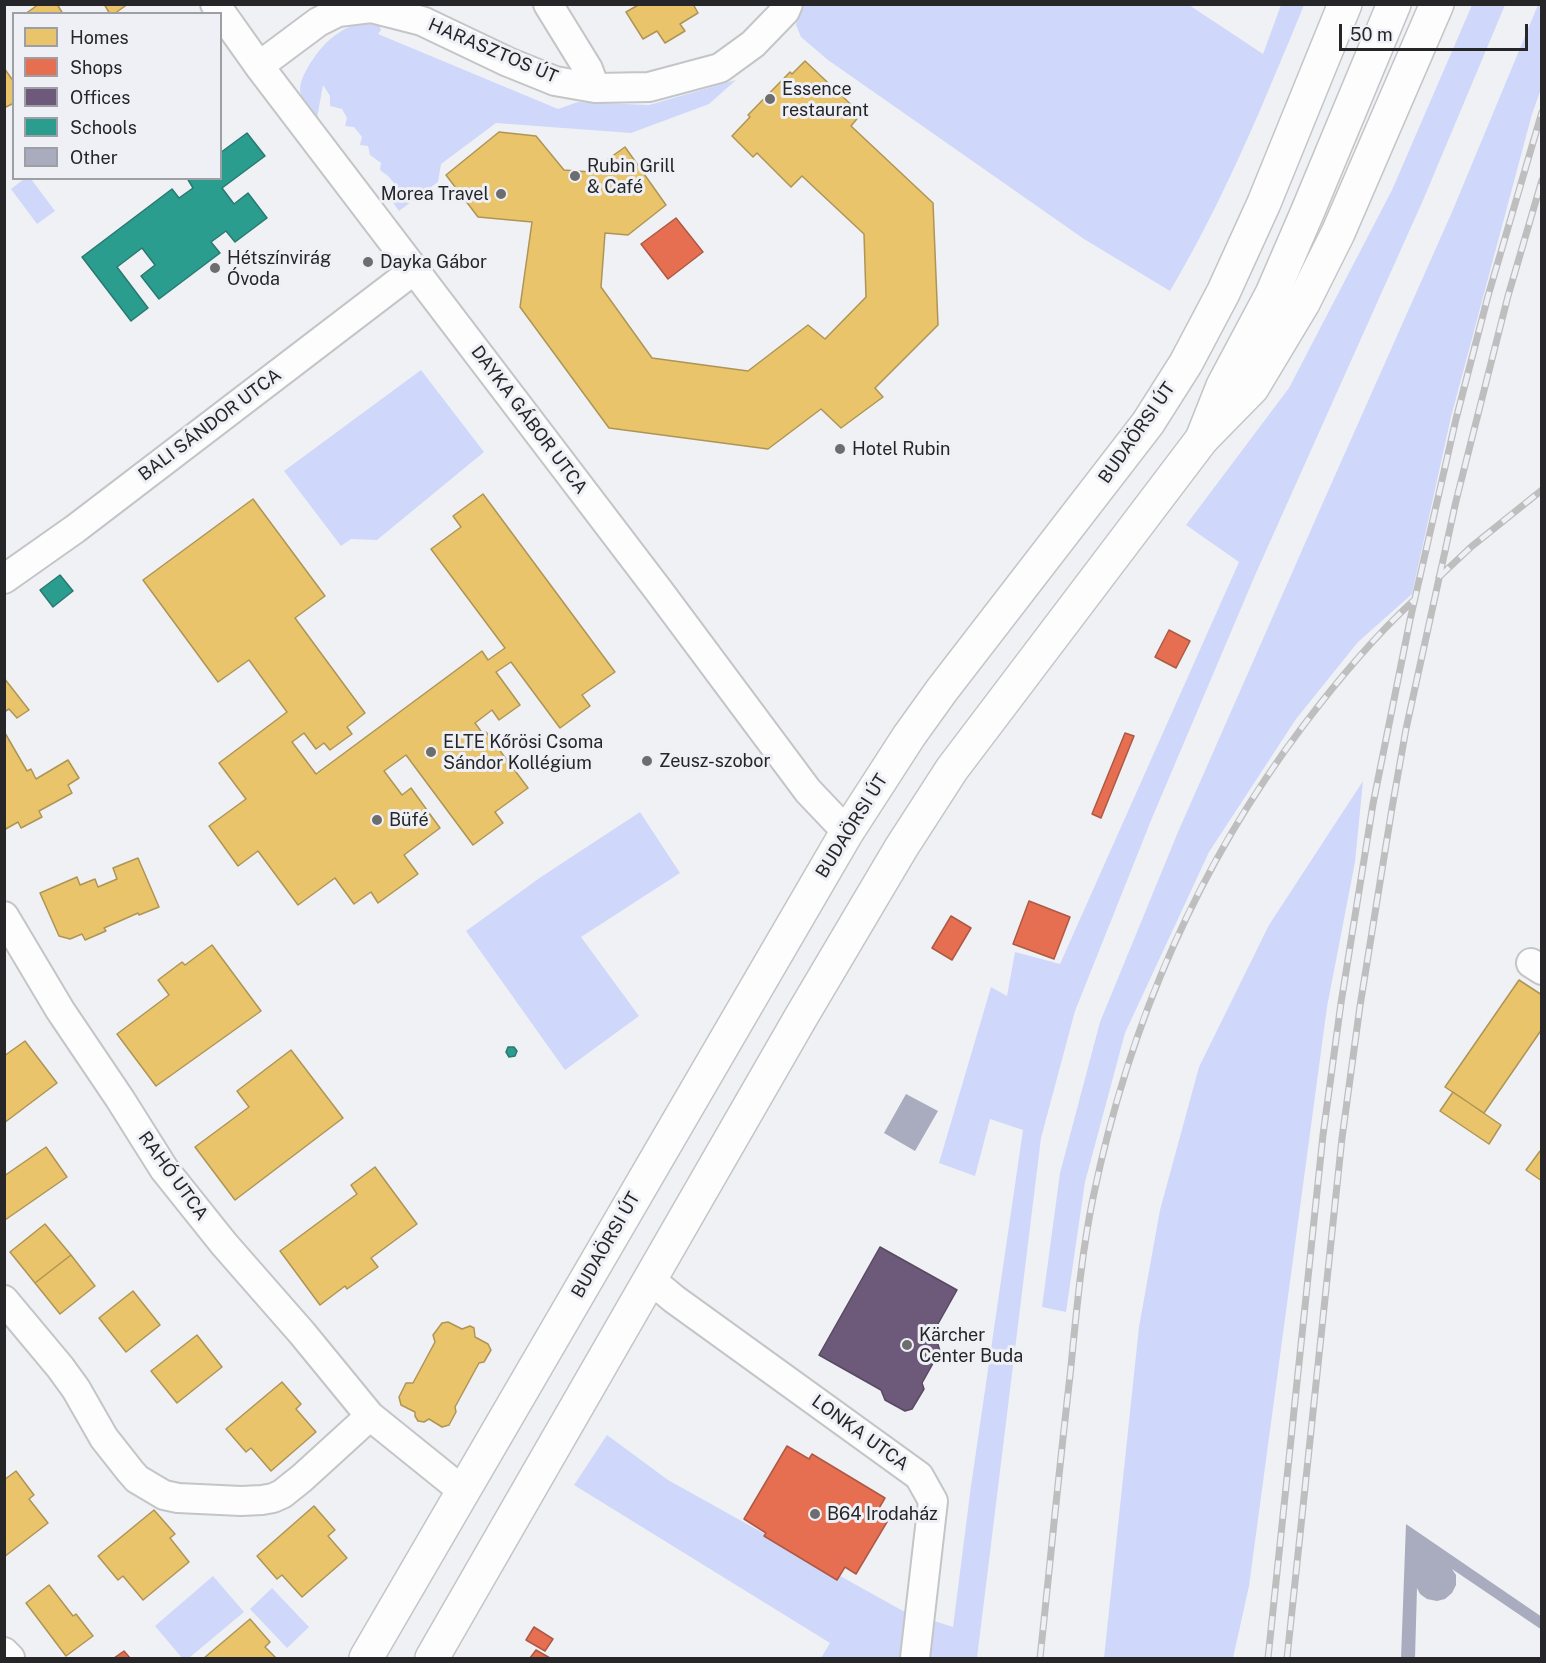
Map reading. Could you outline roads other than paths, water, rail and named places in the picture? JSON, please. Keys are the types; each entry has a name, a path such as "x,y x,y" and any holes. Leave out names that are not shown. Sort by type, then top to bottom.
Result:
{"main road":[{"name":"BUDAÖRSI ÚT","path":"366,1659 847,832 922,717 1148,423 1186,363 1223,293 1264,203 1345,4"},
{"path":"1202,439 1222,386 1272,294 1394,4"},
{"path":"432,1659 901,848 952,769 1202,439 1252,388 1303,303 1338,233 1437,4"}],"street":[{"path":"548,4 588,69 595,88"},
{"name":"HARASZTOS ÚT","path":"258,66 318,22 338,12 371,8 422,21 508,62 555,81 595,88 649,87 720,68 753,44 789,4"},
{"name":"DAYKA GÁBOR UTCA","path":"222,14 258,66 659,591 808,791 847,832"},
{"name":"BALI SÁNDOR UTCA","path":"4,579 75,529 414,270"},
{"name":"RAHÓ UTCA","path":"4,916 60,1010 164,1168 224,1244 302,1333 370,1416 463,1491"},
{"name":"LONKA UTCA","path":"650,1279 674,1299 919,1476 933,1501 915,1659"},
{"path":"4,1300 76,1389 104,1438 130,1472 137,1479 164,1495 178,1498 241,1501 273,1498 282,1494 302,1478 370,1416"},
{"path":"4,1652 10,1659"}],"railway":[{"path":"1268,1658 1323,1135 1341,1003 1373,804 1410,620 1456,419 1488,296 1542,112"},
{"path":"1287,1658 1342,1138 1360,1006 1392,808 1406,729 1456,501 1508,296 1542,180"},
{"path":"1439,577 1471,547 1542,490"},
{"path":"1040,1658 1082,1264 1089,1220 1108,1134 1147,1010 1171,950 1199,892 1230,835 1265,780 1342,676 1384,629 1414,600"}],"place":[{"name":"Essence restaurant","path":"770,99"},
{"name":"Rubin Grill & Café","path":"575,176"},
{"name":"Morea Travel","path":"501,194"},
{"name":"Dayka Gábor","path":"368,262"},
{"name":"Hétszínvirág Óvoda","path":"215,268"},
{"name":"Hotel Rubin","path":"840,449"},
{"name":"ELTE Kőrösi Csoma Sándor Kollégium","path":"431,752"},
{"name":"Zeusz-szobor","path":"647,761"},
{"name":"Büfé","path":"377,820"},
{"name":"Kärcher Center Buda","path":"907,1345"},
{"name":"B64 Irodaház","path":"815,1514"}]}
